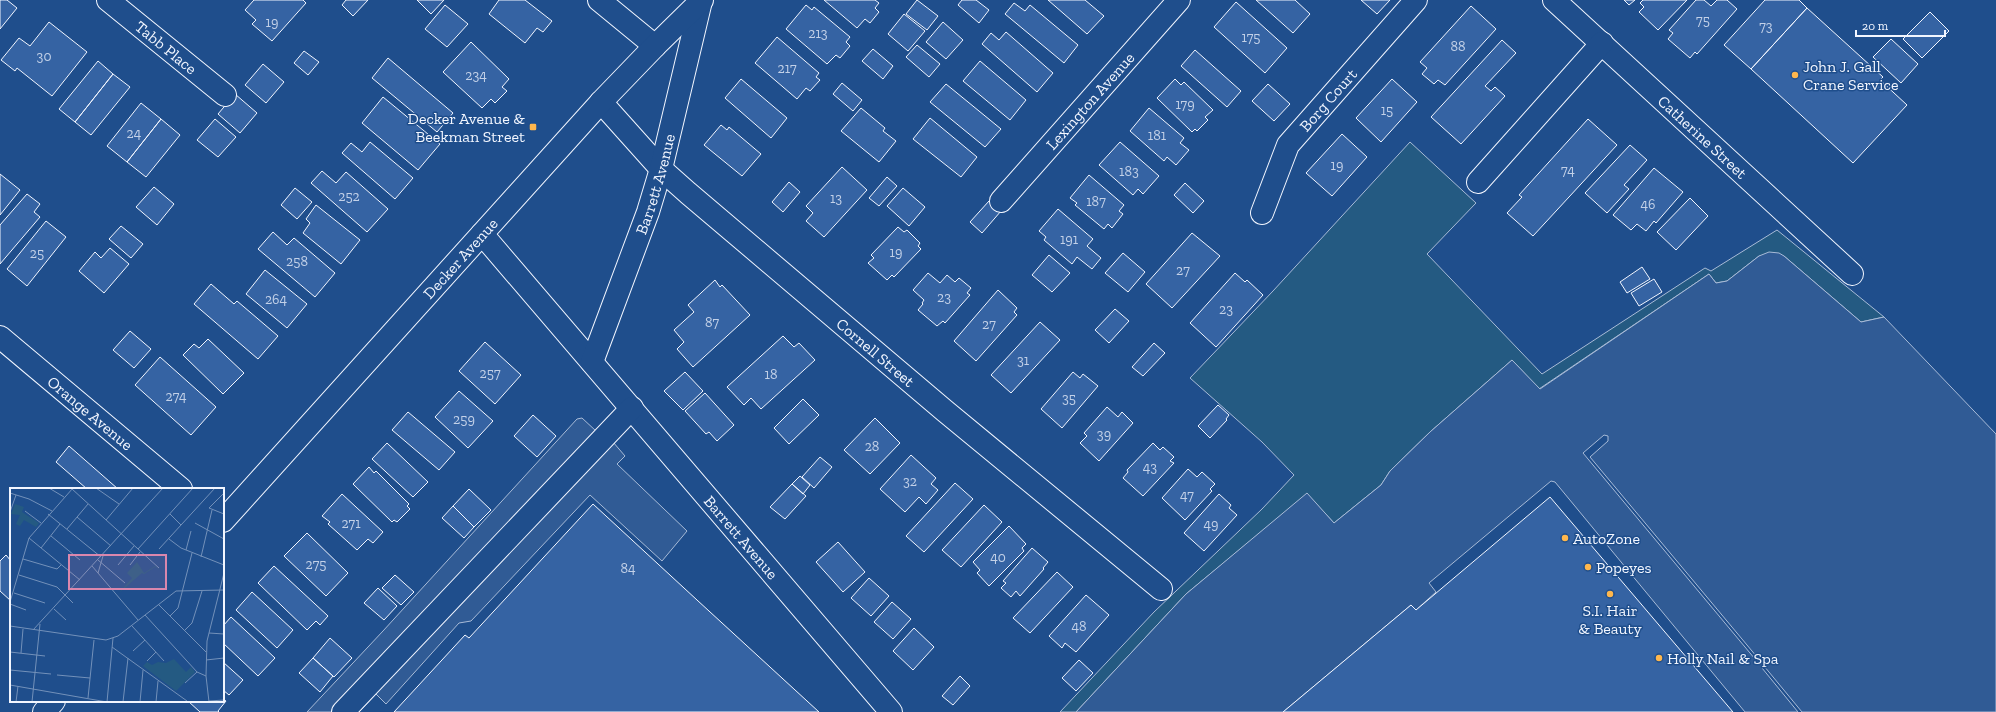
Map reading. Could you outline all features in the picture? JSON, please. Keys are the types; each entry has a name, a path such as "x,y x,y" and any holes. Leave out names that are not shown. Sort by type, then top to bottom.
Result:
{"street":[{"name":"Tabb Place","path":"108,0 225,95"},
{"path":"599,0 655,46"},
{"name":"Decker Avenue","path":"224,520 601,102 701,0"},
{"name":"Barrett Avenue","path":"592,362 648,212 661,169 701,0"},
{"name":"Lexington Avenue","path":"1001,201 1179,0"},
{"name":"Borg Court","path":"1262,213 1288,146 1416,0"},
{"name":"Catherine Street","path":"1554,0 1602,43 1687,124 1852,274"},
{"path":"1478,182 1602,43"},
{"name":"Cornell Street","path":"601,102 661,169 945,411 1161,589"},
{"name":"Barrett Avenue","path":"482,234 891,712"},
{"name":"Orange Avenue","path":"0,337 181,488"},
{"path":"343,712 632,408"},
{"path":"44,712 53,702"}],"shaded area":[{"path":"1410,142 1476,203 1427,254 1542,374 1705,268 1711,271 1777,230 1884,317 1861,322 1784,256 1759,256 1727,281 1716,283 1709,274 1539,389 1512,360 1430,432 1390,471 1381,485 1334,523 1307,494 1186,594 1076,712 1060,712 1154,612 1262,509 1294,475 1262,442 1190,378 1273,291"},
{"path":"1769,252 1779,253 1784,256 1861,322 1884,317 1996,434 1996,712 1802,712 1764,666 1762,668 1798,712 1745,712 1555,482 1551,481 1429,583 1436,592 1416,610 1411,605 1283,712 1076,712 1186,594 1307,493 1334,523 1381,485 1390,471 1430,432 1512,360 1540,389 1709,274 1716,283 1727,281 1759,256","holes":["1604,435 1608,436 1608,441 1590,457 1757,657 1755,659 1583,453"]},
{"path":"582,418 596,431 601,428 625,456 617,464 687,531 662,561 590,495 471,621 459,623 386,704 376,694 359,712 307,712 577,419"}],"building":[{"path":"0,0 7,0 17,8 0,29"},
{"path":"254,0 303,0 306,3 272,41 252,24 256,20 245,10"},
{"path":"346,0 368,0 353,16 342,5"},
{"path":"417,0 444,0 431,14"},
{"path":"499,0 525,0 552,21 543,32 537,28 525,43 489,14"},
{"path":"824,0 875,0 879,3 875,8 879,12 870,23 865,19 857,28"},
{"path":"917,0 938,16 927,30 906,14"},
{"path":"962,0 976,0 989,10 979,23 958,5"},
{"path":"1048,0 1085,0 1104,16 1087,34"},
{"path":"1256,0 1295,0 1310,14 1293,33"},
{"path":"1361,0 1390,0 1377,14"},
{"path":"1624,0 1635,0 1629,5"},
{"path":"1643,0 1687,0 1658,30 1639,12 1644,7 1640,3"},
{"path":"1696,0 1704,0 1711,6 1717,0 1727,0 1737,9 1697,54 1695,52 1690,58 1668,39 1673,33 1669,30"},
{"path":"1765,0 1799,0 1807,8 1751,69 1724,45"},
{"path":"1236,2 1287,48 1265,73 1214,27"},
{"path":"1014,3 1025,11 1030,5 1078,45 1064,63 1005,14"},
{"path":"445,5 468,24 447,47 425,29"},
{"path":"806,5 812,10 814,7 850,37 846,42 850,46 840,58 836,55 827,64 786,29"},
{"path":"1471,6 1496,29 1445,85 1438,80 1434,84 1422,74 1427,68 1420,62"},
{"path":"1807,8 1883,77 1880,80 1907,105 1853,163 1751,69"},
{"path":"1930,12 1949,31 1922,58 1903,39"},
{"path":"904,14 925,31 908,51 888,34"},
{"path":"49,22 87,52 52,96 17,68 15,71 1,60 19,38 30,46"},
{"path":"943,22 963,40 946,59 926,42"},
{"path":"1006,32 1053,73 1037,92 982,44 991,33 999,40"},
{"path":"777,37 819,73 816,77 820,80 810,91 806,88 797,99 755,63"},
{"path":"1891,39 1918,64 1901,83 1873,57"},
{"path":"1502,40 1516,53 1485,86 1491,91 1495,87 1505,96 1461,144 1431,117"},
{"path":"471,42 509,79 502,87 507,91 495,103 491,99 482,108 443,72"},
{"path":"917,45 940,64 929,77 906,57"},
{"path":"873,49 893,66 883,79 862,61"},
{"path":"1195,50 1241,91 1227,107 1181,66"},
{"path":"304,51 319,62 308,75 294,63"},
{"path":"388,58 453,113 437,132 372,78"},
{"path":"98,61 113,74 75,122 59,109"},
{"path":"980,61 1026,100 1010,120 963,81"},
{"path":"263,64 284,82 266,103 245,85"},
{"path":"113,74 130,87 91,135 75,122"},
{"path":"741,79 787,118 771,138 725,98"},
{"path":"1175,79 1181,85 1184,82 1213,110 1205,117 1208,120 1197,131 1195,129 1192,132 1157,98"},
{"path":"1392,79 1417,102 1381,142 1356,118"},
{"path":"842,83 862,100 853,111 833,94"},
{"path":"946,84 1001,129 985,147 930,102"},
{"path":"1268,84 1290,104 1274,121 1252,101"},
{"path":"235,94 257,113 240,133 218,114"},
{"path":"383,97 440,144 418,170 362,123"},
{"path":"141,103 161,119 127,162 107,146"},
{"path":"861,108 885,128 883,131 896,141 879,162 841,131"},
{"path":"1149,108 1184,138 1180,143 1189,150 1176,165 1167,157 1164,161 1130,131"},
{"path":"930,118 977,157 961,177 913,139"},
{"path":"161,119 180,135 146,177 127,162"},
{"path":"215,119 236,137 218,157 197,140"},
{"path":"1588,119 1617,145 1533,236 1507,213 1522,197 1519,195"},
{"path":"721,125 727,130 729,127 761,154 742,176 704,145"},
{"path":"1342,134 1367,157 1332,196 1306,173"},
{"path":"370,142 413,178 395,199 342,153 351,143 362,152"},
{"path":"1120,142 1159,176 1143,194 1138,189 1133,195 1099,165"},
{"path":"1630,145 1647,160 1624,185 1629,189 1607,213 1585,193"},
{"path":"842,167 867,190 824,237 806,221 813,213 806,206"},
{"path":"1654,168 1683,192 1656,223 1654,221 1646,231 1637,224 1631,230 1613,215"},
{"path":"322,171 336,183 346,172 388,209 367,232 311,183"},
{"path":"0,174 20,190 0,215"},
{"path":"1089,175 1124,205 1119,211 1123,214 1112,228 1108,224 1104,229 1075,205 1077,203 1070,198"},
{"path":"887,177 897,186 879,206 869,198"},
{"path":"789,182 800,192 783,212 772,202"},
{"path":"1185,183 1204,201 1193,213 1174,195"},
{"path":"154,187 174,204 157,225 136,207"},
{"path":"295,188 312,202 297,219 281,205"},
{"path":"903,188 925,207 909,226 887,206"},
{"path":"27,194 40,204 34,212 40,217 0,264 0,225"},
{"path":"1690,198 1708,216 1676,250 1657,232"},
{"path":"989,201 1001,211 982,233 970,222"},
{"path":"316,205 360,240 341,264 303,233 310,223 306,219"},
{"path":"1058,209 1093,239 1087,246 1101,258 1092,269 1077,257 1072,264 1044,240 1046,237 1039,231"},
{"path":"46,221 66,237 27,286 7,269"},
{"path":"121,226 143,244 131,258 109,239"},
{"path":"898,227 904,232 907,230 920,243 918,246 921,249 894,277 892,275 887,280 868,263 874,258 871,255"},
{"path":"273,232 287,245 294,238 335,273 315,297 258,249"},
{"path":"1192,233 1220,256 1172,308 1146,284"},
{"path":"110,248 129,264 104,293 79,271 95,252 101,258"},
{"path":"1123,253 1145,272 1128,292 1105,273"},
{"path":"1049,255 1070,273 1052,292 1032,275"},
{"path":"1642,267 1650,279 1627,293 1620,282"},
{"path":"265,270 307,304 287,328 246,294"},
{"path":"928,273 940,283 947,275 955,282 959,278 971,288 967,293 970,295 945,323 943,321 937,326 918,310 923,304 922,303 924,300 913,290"},
{"path":"1235,273 1245,282 1247,280 1263,295 1216,347 1190,323"},
{"path":"1654,279 1662,292 1639,306 1631,293"},
{"path":"715,280 720,287 722,285 750,315 693,367 677,349 684,342 674,330 694,312 688,305"},
{"path":"211,284 234,304 237,301 278,336 258,359 194,304"},
{"path":"998,290 1017,308 1014,312 1017,315 976,361 954,341"},
{"path":"1115,309 1129,321 1109,343 1095,330"},
{"path":"1040,322 1060,340 1011,393 991,375"},
{"path":"130,331 151,349 134,368 113,350"},
{"path":"783,336 794,347 799,343 815,360 761,409 751,398 744,405 727,387"},
{"path":"208,339 244,373 223,394 183,355 194,344 199,348"},
{"path":"485,342 521,375 495,404 459,371"},
{"path":"1154,343 1165,353 1143,376 1132,367"},
{"path":"160,357 216,407 191,435 135,385"},
{"path":"685,372 703,391 683,410 664,391"},
{"path":"1073,372 1080,378 1083,374 1098,386 1062,428 1041,409"},
{"path":"459,391 493,421 468,448 435,417"},
{"path":"705,393 734,425 717,441 709,432 706,434 685,411"},
{"path":"803,399 819,415 789,444 774,428"},
{"path":"1218,405 1229,415 1226,419 1227,420 1210,438 1198,426"},
{"path":"1107,407 1118,417 1122,412 1133,423 1099,461 1080,443 1087,436 1084,433"},
{"path":"408,412 455,452 439,470 392,430"},
{"path":"533,415 556,436 537,457 514,436"},
{"path":"875,418 900,443 870,474 844,450"},
{"path":"387,443 428,482 413,497 372,459"},
{"path":"1153,443 1160,450 1163,447 1174,457 1170,461 1174,463 1143,496 1123,478 1128,472 1127,470"},
{"path":"69,446 117,488 86,488 56,462"},
{"path":"911,455 936,478 931,484 938,490 926,504 919,497 905,512 880,489"},
{"path":"820,457 832,467 814,488 802,477"},
{"path":"369,467 374,473 376,471 409,504 407,506 410,509 397,522 394,520 392,522 353,484"},
{"path":"1188,469 1197,477 1202,472 1215,484 1210,489 1212,491 1185,520 1162,498"},
{"path":"800,476 810,485 803,494 792,484"},
{"path":"955,483 973,499 924,552 906,536"},
{"path":"792,484 806,496 785,519 770,507"},
{"path":"469,489 491,510 474,527 453,506"},
{"path":"342,494 383,532 373,543 368,539 357,550 328,524 330,522 322,516"},
{"path":"1219,494 1231,505 1229,508 1237,515 1204,551 1184,533"},
{"path":"1550,497 1733,712 1283,712 1411,605 1416,610"},
{"path":"593,504 819,712 394,712 465,635 469,638"},
{"path":"984,505 1002,522 961,567 942,550"},
{"path":"453,506 474,527 464,538 442,518"},
{"path":"1009,526 1026,544 1022,548 1024,551 989,586 977,573 980,570 973,562"},
{"path":"307,533 348,573 326,596 284,556"},
{"path":"838,542 865,572 843,592 816,562"},
{"path":"1032,548 1048,562 1043,568 1044,569 1020,596 1016,591 1011,597 1001,588 1006,583 1003,581"},
{"path":"6,555 10,560 10,600 0,591 0,561"},
{"path":"274,566 328,616 320,625 316,621 307,630 258,583"},
{"path":"1057,572 1073,587 1030,633 1013,618"},
{"path":"395,575 414,592 401,605 382,588"},
{"path":"869,578 889,596 871,616 851,598"},
{"path":"378,588 397,606 384,620 364,603"},
{"path":"252,592 293,630 277,648 236,610"},
{"path":"1086,595 1109,615 1076,652 1065,643 1062,648 1049,636"},
{"path":"892,602 911,619 893,639 874,622"},
{"path":"231,617 275,658 258,676 224,644 224,625"},
{"path":"914,628 934,647 913,670 893,651"},
{"path":"330,638 352,658 334,677 313,658"},
{"path":"313,658 333,676 320,692 299,673"},
{"path":"1079,660 1093,673 1076,691 1062,678"},
{"path":"224,663 243,680 229,695 224,691"},
{"path":"960,676 970,686 953,705 942,696"},
{"path":"224,700 226,701 218,711 219,712 200,712 189,702 224,702"}],"place":[{"name":"John J. Gall Crane Service","path":"1795,75"},
{"name":"Decker Avenue & Beekman Street","path":"533,127"},
{"name":"AutoZone","path":"1565,538"},
{"name":"Popeyes","path":"1588,567"},
{"name":"S.I. Hair & Beauty","path":"1610,594"},
{"name":"Holly Nail & Spa","path":"1659,658"}]}
